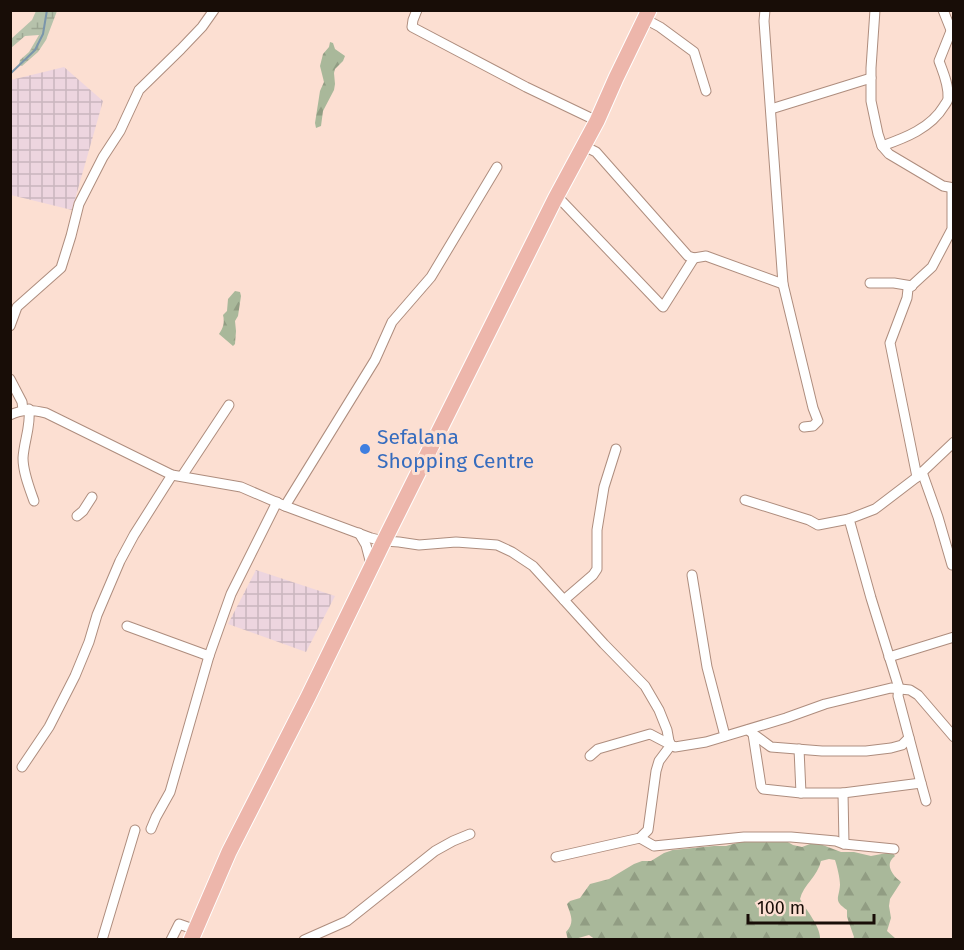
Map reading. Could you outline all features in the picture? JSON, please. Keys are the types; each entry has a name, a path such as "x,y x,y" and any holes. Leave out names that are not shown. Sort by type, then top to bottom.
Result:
{"main road":[{"path":"193,934 229,852 557,196 597,121 647,15"}],"street":[{"path":"10,326 17,307 61,268 79,204 120,130 139,90 202,27 214,10"},
{"path":"417,10 412,27 526,87 597,121"},
{"path":"765,10 783,284 818,421 813,426 804,427"},
{"path":"875,10 871,101 882,146 890,154 944,186 953,188 952,229 932,267 908,289 890,344 919,475 938,518 952,565"},
{"path":"882,146 924,127 939,114 948,99 945,78 939,61 952,34 943,10"},
{"path":"647,15 694,52 706,91"},
{"path":"771,109 871,78"},
{"path":"584,146 596,152 688,256 694,258 706,256 783,284"},
{"path":"151,829 170,792 209,656 231,594 281,504 375,360 392,322 431,277 497,168"},
{"path":"557,196 663,307 694,258"},
{"path":"870,283 912,286"},
{"path":"10,379 30,418 23,468 34,501"},
{"path":"22,766 49,727 75,676 97,615 134,535 229,405"},
{"path":"10,415 26,410 46,412 177,475 241,487 384,541 419,545 456,543 497,545 512,552 533,566 645,686 659,710 672,745"},
{"path":"745,500 809,520 818,525 849,519 875,509 919,475 954,442"},
{"path":"564,600 597,569 597,530 604,487 616,449"},
{"path":"77,516 92,497"},
{"path":"849,519 899,688 898,696 926,801"},
{"path":"358,533 366,546 372,567"},
{"path":"692,575 707,667 725,736"},
{"path":"127,626 209,656"},
{"path":"889,657 954,637"},
{"path":"590,756 598,749 650,735 675,747 706,742 750,732 825,704 891,688 910,690 918,695 954,737"},
{"path":"750,732 771,747 822,751 866,751 891,748 902,745 909,738"},
{"path":"750,732 762,789 801,793 843,793 921,783"},
{"path":"556,857 640,838 648,830 659,761 672,745"},
{"path":"799,749 801,793"},
{"path":"843,793 844,844"},
{"path":"102,939 135,830"},
{"path":"304,939 348,921 435,851 470,834"},
{"path":"640,838 654,846 744,837 791,837 894,849"},
{"path":"171,939 179,924 193,934"}],"shaded area":[{"path":"64,67 103,101 72,210 11,195 11,80"},
{"path":"256,570 335,596 306,652 228,624"}],"green space":[{"path":"36,11 57,11 46,40 38,52 22,66 19,65 20,60 29,52 39,35 25,36 11,48 11,39 32,20"},
{"path":"330,42 345,56 335,69 334,90 323,111 321,126 316,128 320,91 324,82 320,66 323,54"},
{"path":"235,291 240,292 241,296 235,321 235,344 233,346 219,334 223,325 223,315 227,311 228,299"},
{"path":"744,841 786,841 802,847 820,844 841,852 871,856 892,852 895,856 890,862 890,869 901,882 890,899 891,918 887,931 896,939 853,939 847,910 838,901 840,882 836,863 835,860 829,859 821,861 800,899 816,924 820,939 596,940 589,935 568,940 566,932 571,925 571,919 567,904 580,898 590,884 609,879 634,864 651,861 673,850 726,846"}],"waterway":[{"path":"10,74 35,50 43,34 47,10"}],"place":[{"name":"Sefalana Shopping Centre","path":"365,449"}]}
